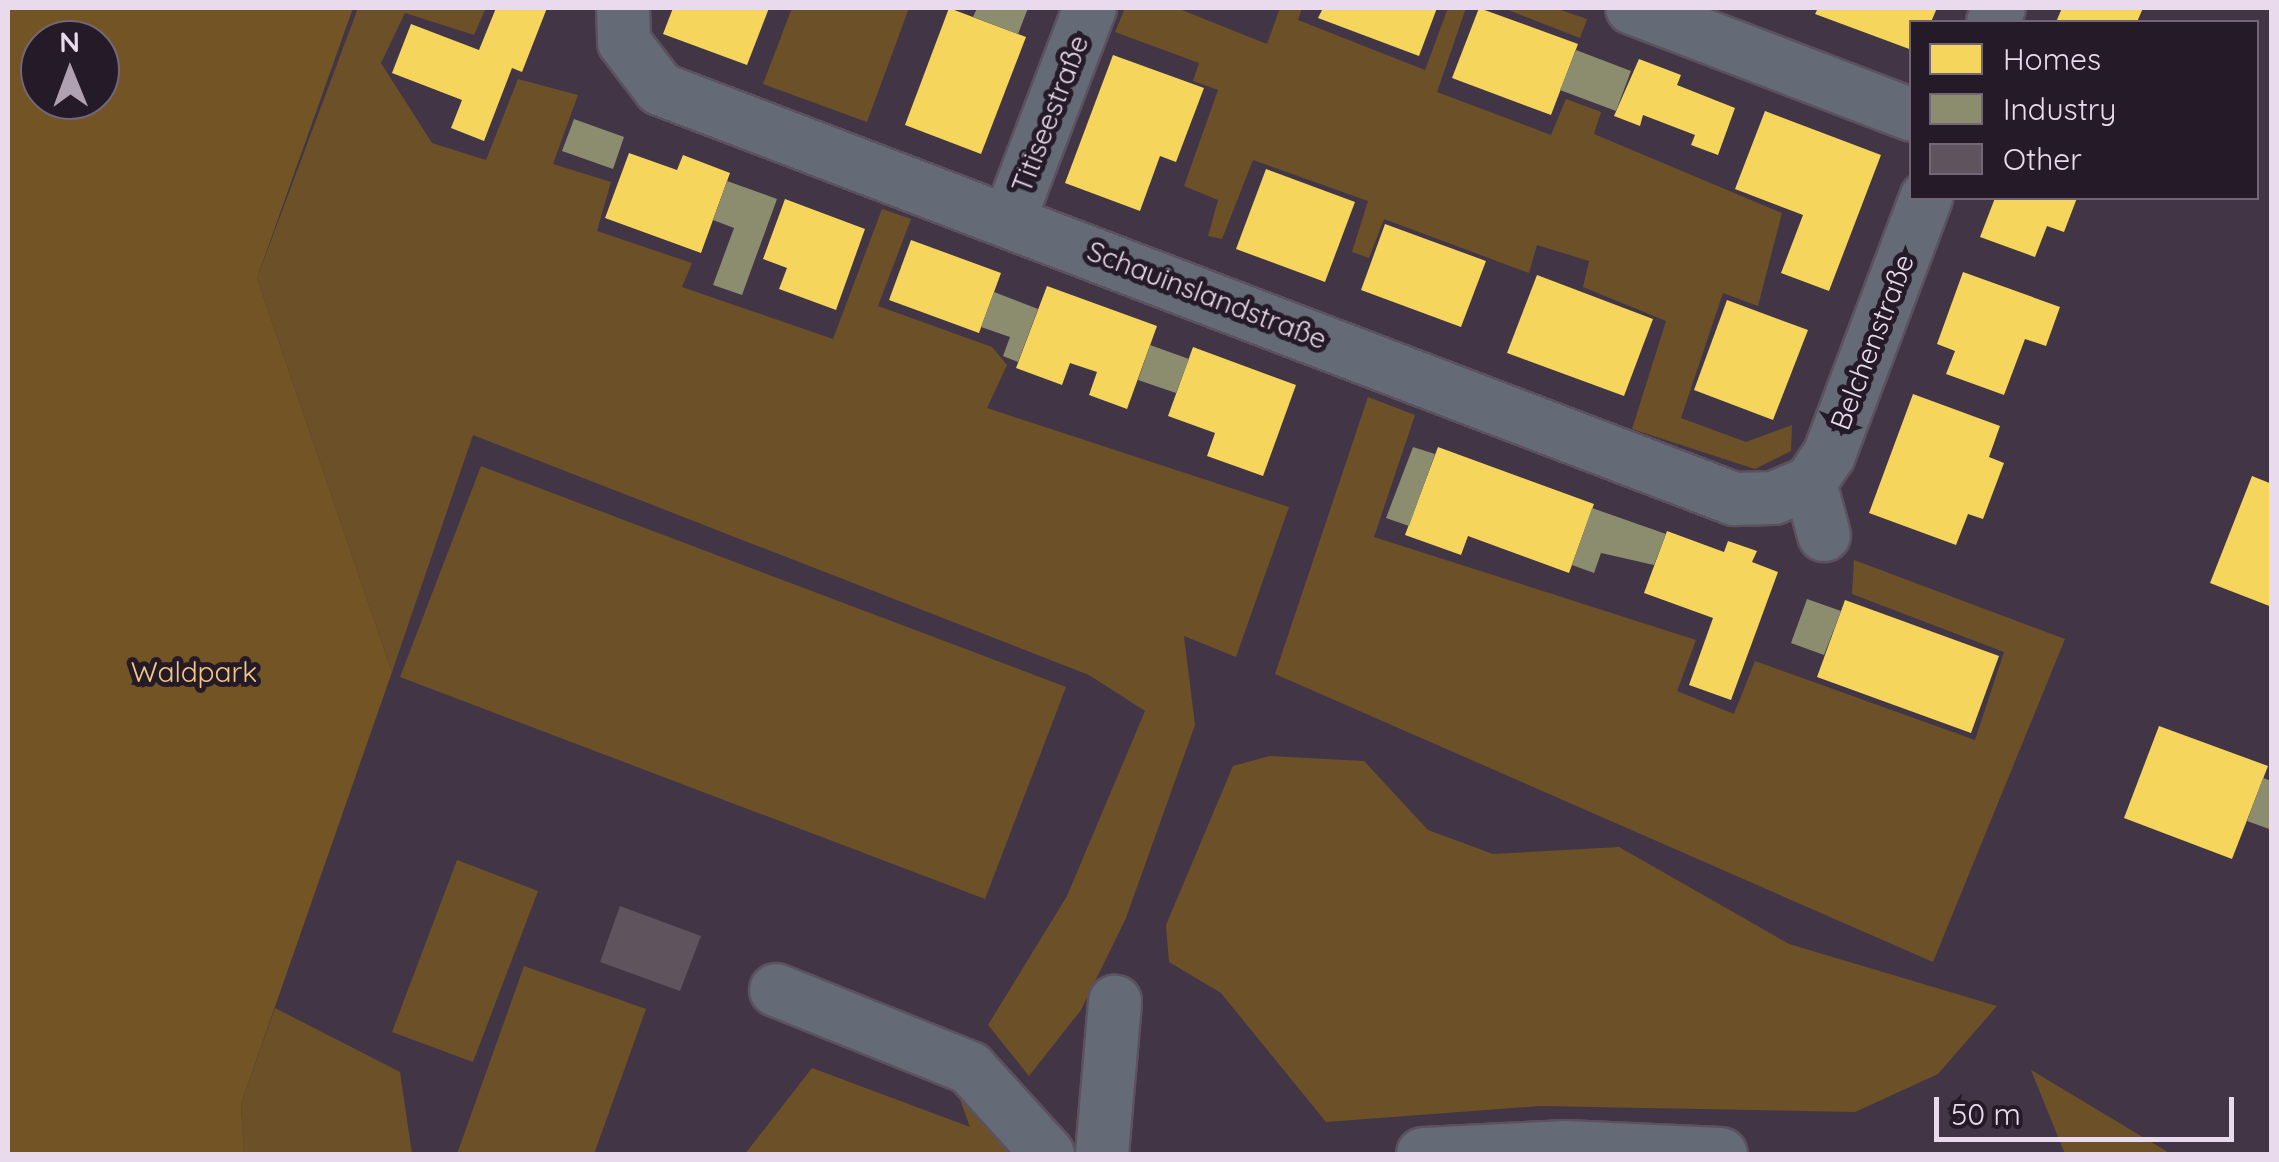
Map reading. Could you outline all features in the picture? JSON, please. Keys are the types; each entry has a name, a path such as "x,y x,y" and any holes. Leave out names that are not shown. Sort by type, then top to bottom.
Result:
{"street":[{"name":"Titiseestraße","path":"1009,220 1090,8"},
{"path":"1632,8 1909,114"},
{"name":"Schauinslandstraße","path":"623,25 660,89 1734,499 1774,498 1810,483"},
{"name":"Belchenstraße","path":"1810,483 1829,455 1925,200"},
{"path":"1810,483 1824,535"},
{"path":"776,990 970,1068 1048,1154"},
{"path":"1102,1154 1115,1002"},
{"path":"1423,1154 1566,1147 1720,1154"}],"shaded area":[{"path":"358,8 486,8 474,35 405,13 381,63 432,143 486,160 518,79 578,95 553,164 611,182 597,231 692,263 682,287 833,339 882,209 911,219 878,306 992,347 1007,365 987,408 1289,507 1236,657 1184,636 1195,725 1126,918 1081,1010 1029,1076 988,1025 1067,896 1145,711 1089,675 473,435 392,672 257,278"},
{"path":"792,8 909,8 867,122 763,84"},
{"path":"1125,8 1177,8 1267,44 1280,8 1302,8 1298,20 1425,70 1448,8 1466,8 1437,92 1551,135 1566,99 1601,112 1594,134 1782,213 1758,306 1723,293 1681,418 1746,442 1792,425 1791,451 1755,469 1632,429 1666,321 1583,287 1589,261 1537,245 1529,273 1384,219 1369,258 1352,252 1368,201 1253,160 1222,239 1208,236 1218,200 1184,186 1218,90 1193,81 1199,63 1115,32"},
{"path":"1503,8 1555,8 1587,19 1580,38"},
{"path":"1368,397 1415,415 1374,537 1696,640 1677,691 1734,714 1755,661 1975,740 2004,652 1852,594 1854,560 2065,639 1933,962 1275,674"},
{"path":"481,466 1066,687 985,899 400,677"},
{"path":"1270,756 1364,761 1428,830 1493,854 1619,847 1789,944 1997,1006 1938,1074 1855,1112 1540,1106 1326,1122 1221,993 1169,962 1166,925 1233,766"},
{"path":"457,860 538,891 473,1062 392,1032"},
{"path":"524,966 646,1009 594,1154 457,1154"},
{"path":"275,1008 400,1072 412,1154 244,1154 241,1104"},
{"path":"812,1068 970,1127 952,1077 1029,1154 745,1154"},
{"path":"2031,1070 2171,1154 2065,1154"}],"green space":[{"name":"Waldpark","path":"8,8 353,8 257,278 392,672 241,1104 244,1154 8,1154"}],"building: Homes":[{"path":"496,8 547,8 522,72 512,68 484,141 451,128 462,100 392,73 411,24 479,50"},
{"path":"673,8 769,8 747,65 663,34"},
{"path":"949,8 1026,37 981,154 905,125"},
{"path":"1323,8 1437,8 1419,56 1318,18"},
{"path":"1479,8 1578,44 1551,115 1452,78"},
{"path":"1818,8 1937,8 1932,20 1909,20 1909,49 1815,14"},
{"path":"2062,8 2143,8 2138,20 2057,20"},
{"path":"1113,55 1204,88 1176,162 1160,156 1140,211 1065,183"},
{"path":"1639,59 1681,75 1677,85 1735,108 1718,155 1691,145 1695,135 1643,115 1640,126 1614,116"},
{"path":"1765,111 1881,155 1829,291 1781,273 1803,215 1735,189"},
{"path":"629,153 677,170 683,155 730,173 701,253 605,218"},
{"path":"1266,169 1355,202 1325,282 1236,249"},
{"path":"785,199 865,229 836,310 779,289 787,268 763,259"},
{"path":"1994,200 2076,200 2064,232 2047,226 2035,257 1980,237"},
{"path":"1385,224 1486,261 1461,327 1361,290"},
{"path":"911,240 1001,273 979,333 889,300"},
{"path":"1963,272 2060,307 2046,346 2025,339 2004,395 1946,374 1955,351 1937,344"},
{"path":"1537,275 1653,319 1624,396 1507,353"},
{"path":"1047,286 1157,326 1127,409 1089,395 1097,372 1070,363 1062,385 1016,368"},
{"path":"1727,300 1808,330 1773,420 1694,390"},
{"path":"1193,347 1296,385 1263,476 1207,456 1215,433 1168,416"},
{"path":"1913,394 2000,426 1989,457 2004,463 1983,519 1968,514 1956,545 1869,513"},
{"path":"1438,447 1594,504 1569,573 1468,536 1461,555 1405,535"},
{"path":"2252,476 2272,484 2272,607 2210,583"},
{"path":"1667,531 1724,552 1728,541 1757,551 1752,562 1778,572 1731,700 1689,685 1713,618 1644,593"},
{"path":"1845,600 1999,656 1971,733 1817,677"},
{"path":"2159,726 2268,766 2232,859 2124,818"}],"building: Industry":[{"path":"977,8 1028,8 1018,34 973,17"},
{"path":"1576,50 1631,71 1616,111 1560,90"},
{"path":"574,119 624,137 613,169 562,151"},
{"path":"727,181 777,199 742,295 713,285 734,228 713,220"},
{"path":"994,292 1038,309 1018,362 1003,356 1010,337 981,327"},
{"path":"1150,345 1189,359 1176,393 1138,380"},
{"path":"1413,447 1435,454 1409,526 1386,518"},
{"path":"1592,508 1666,534 1654,565 1601,553 1594,573 1572,565"},
{"path":"1807,599 1841,611 1824,655 1791,643"},
{"path":"2263,778 2272,781 2272,830 2247,821"}],"building: Other":[{"path":"620,906 701,936 680,991 600,962"}]}
